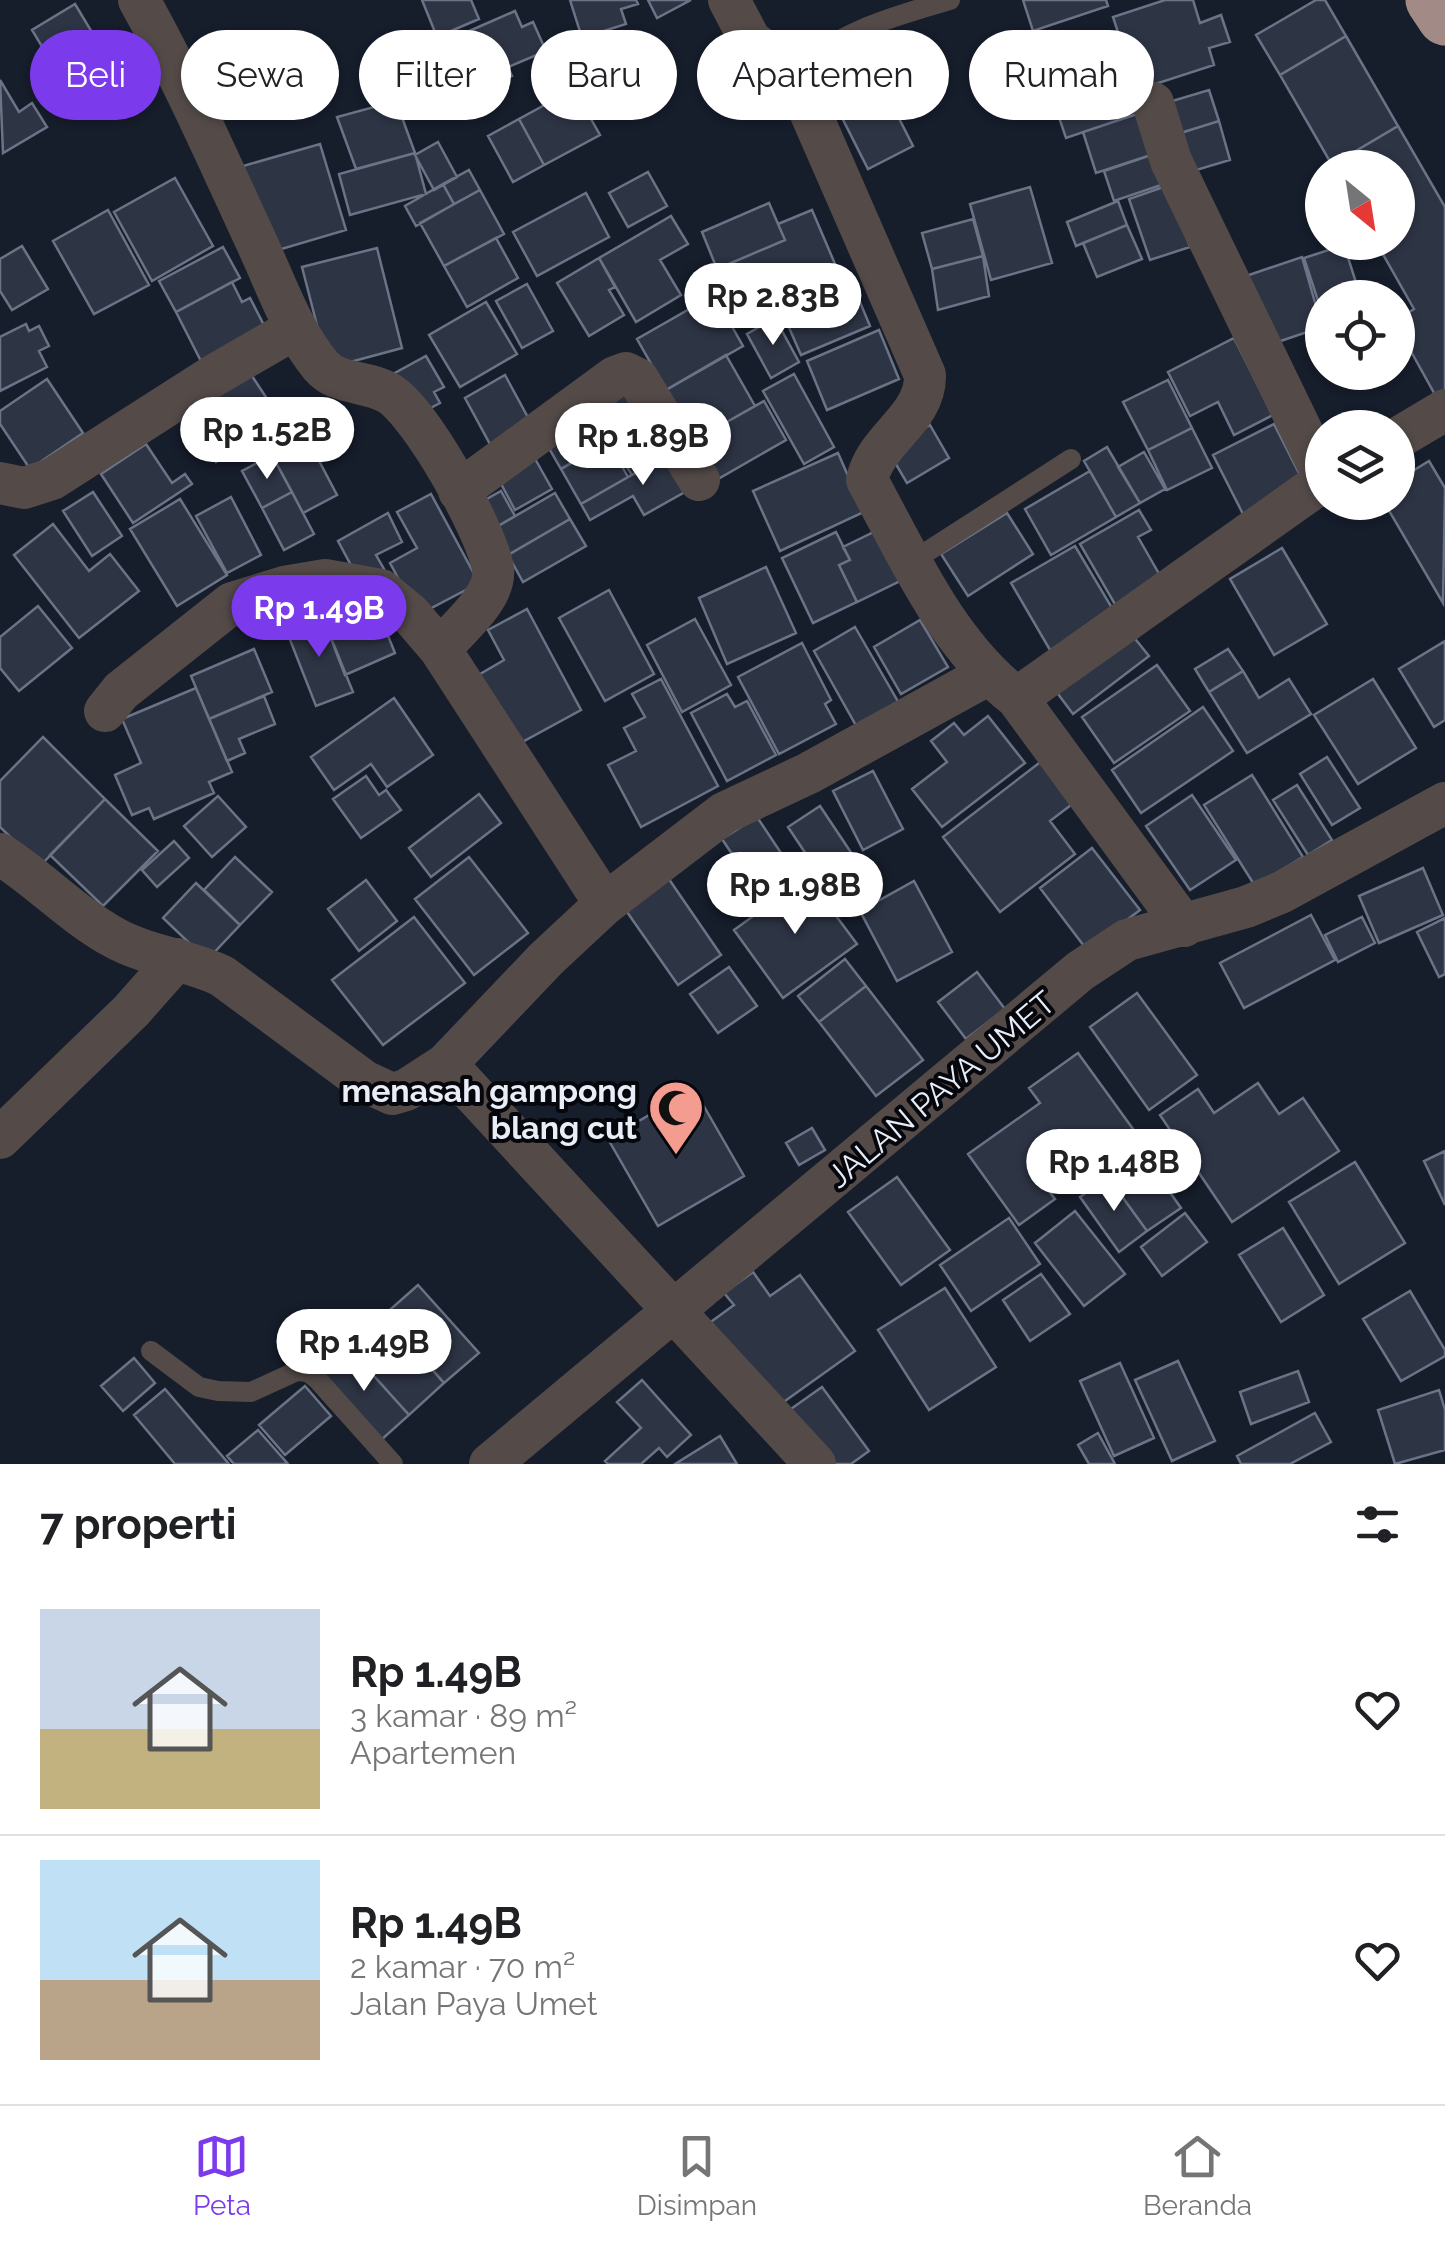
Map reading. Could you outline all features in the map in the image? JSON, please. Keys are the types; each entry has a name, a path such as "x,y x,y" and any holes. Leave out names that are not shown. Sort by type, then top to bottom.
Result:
{"highway":[{"path":"1434,0 1445,18"}],"street":[{"path":"139,0 222,166 296,328 323,369 336,377 391,394 430,442 459,491 494,575 483,599 440,648"},
{"path":"729,0 745,30"},
{"path":"1154,107 1171,160 1305,438"},
{"path":"814,120 925,375 925,391 918,407 879,450 870,463 866,480 911,562 1184,926"},
{"path":"0,483 24,488 52,479 296,328"},
{"path":"459,491 615,377 626,373 638,379 699,480"},
{"path":"1415,428 1445,410"},
{"path":"0,854 110,936 144,952 177,959 222,976 364,1081 392,1094 406,1090 446,1064 546,959 605,904 724,813 1002,686 1305,493"},
{"path":"104,712 120,691 232,603 284,587 325,580 381,590 410,614 440,648 605,904"},
{"name":"JALAN PAYA UMET","path":"490,1464 1080,972 1127,940 1184,926 1282,892 1445,803"},
{"path":"0,1138 130,1011 177,959"},
{"path":"446,1064 815,1464"}],"lane":[{"path":"864,30 950,0"},
{"path":"911,562 1071,459"},
{"path":"151,1351 199,1387 218,1390 251,1392 298,1371 308,1372 393,1464"}],"building":[{"path":"422,0 471,0 479,19 453,30 434,30"},
{"path":"570,0 636,0 638,4 621,9 626,24 607,30 579,30"},
{"path":"648,0 691,0 657,18"},
{"path":"1023,0 1106,0 1108,6 1033,30"},
{"path":"1165,0 1193,0 1200,23 1221,15 1230,42 1209,48 1214,65 1154,84 1154,30 1117,30 1113,17"},
{"path":"1316,0 1325,0 1346,36 1280,75 1256,35"},
{"path":"75,4 91,30 32,30"},
{"path":"515,11 522,27 533,22 537,30 531,30 531,57 511,66 511,30 472,30"},
{"path":"1346,36 1398,126 1357,150 1323,150 1280,75"},
{"path":"0,80 19,112 30,104 30,120 43,120 47,127 3,153"},
{"path":"1209,90 1219,121 1171,136 1162,104"},
{"path":"359,111 359,120 403,120 415,153 356,169 339,116"},
{"path":"531,112 531,120 592,120 600,135 544,165 519,119"},
{"path":"519,119 544,165 513,182 488,136"},
{"path":"843,120 900,120 913,146 868,169"},
{"path":"1060,120 1119,120 1066,138"},
{"path":"1119,120 1142,120 1154,154 1096,173 1083,132"},
{"path":"1219,121 1230,160 1183,174 1171,136"},
{"path":"1398,126 1412,150 1357,150"},
{"path":"438,142 457,177 434,190 415,155"},
{"path":"320,144 346,230 268,253 243,166"},
{"path":"1163,151 1173,181 1114,201 1104,171"},
{"path":"415,153 426,194 350,215 339,174"},
{"path":"1415,155 1445,207 1445,396 1438,400 1415,359 1415,280 1398,280 1386,260 1415,260"},
{"path":"469,170 480,190 454,204 443,184"},
{"path":"648,172 667,206 628,227 609,193"},
{"path":"175,178 213,246 152,281 114,212"},
{"path":"443,184 454,204 416,226 405,206"},
{"path":"1169,185 1190,247 1150,260 1129,199"},
{"path":"1030,187 1052,263 991,280 970,204"},
{"path":"480,190 504,234 444,266 420,223"},
{"path":"586,193 609,237 537,276 513,232"},
{"path":"1118,201 1127,225 1076,246 1067,222"},
{"path":"769,203 785,240 717,269 702,232"},
{"path":"108,210 149,285 94,314 53,241"},
{"path":"812,210 841,278 753,316 731,263 785,240 778,224"},
{"path":"671,216 688,244 660,260 681,295 636,322 599,258"},
{"path":"973,219 983,256 932,269 922,233"},
{"path":"1127,225 1142,259 1097,277 1083,243"},
{"path":"496,238 518,278 467,307 444,266"},
{"path":"22,246 48,289 12,310 0,291 0,259"},
{"path":"223,247 240,278 176,312 159,281"},
{"path":"377,248 402,348 328,368 302,267"},
{"path":"983,256 989,296 938,310 932,269"},
{"path":"1302,257 1309,280 1305,280 1305,333 1263,347 1240,278"},
{"path":"599,258 615,287 609,290 624,315 589,336 557,283"},
{"path":"1304,258 1349,260 1355,280 1311,280"},
{"path":"850,278 870,326 801,355 780,307"},
{"path":"232,282 242,302 250,298 269,335 205,369 176,312"},
{"path":"527,284 553,331 522,348 496,301"},
{"path":"714,295 743,346 666,390 637,339"},
{"path":"486,302 517,354 460,387 429,335"},
{"path":"775,318 799,362 771,378 747,334"},
{"path":"26,324 29,331 39,326 49,346 39,351 47,367 0,391 0,337"},
{"path":"879,330 899,379 827,410 807,361"},
{"path":"1234,338 1273,415 1234,435 1218,402 1190,416 1168,372"},
{"path":"726,355 755,406 695,440 666,390"},
{"path":"426,356 444,387 434,392 440,403 417,415 393,374"},
{"path":"250,373 281,420 216,462 186,415"},
{"path":"794,374 834,447 804,464 763,391"},
{"path":"505,375 531,423 491,446 465,398"},
{"path":"47,379 83,433 30,469 0,424 0,411"},
{"path":"626,380 672,452 632,475 586,404"},
{"path":"1168,380 1192,428 1148,450 1123,402"},
{"path":"764,401 786,440 718,479 695,440"},
{"path":"595,419 628,477 581,504 561,469 591,451 578,428"},
{"path":"1274,424 1304,483 1243,514 1213,455"},
{"path":"930,425 949,458 907,483 887,449"},
{"path":"1192,428 1212,468 1167,490 1148,450"},
{"path":"569,430 584,456 561,469 546,443"},
{"path":"306,436 337,495 303,513 272,455"},
{"path":"146,444 172,483 185,474 192,484 133,523 101,474"},
{"path":"1107,447 1140,503 1116,517 1084,461"},
{"path":"672,452 692,488 644,515 633,496 590,520 581,504"},
{"path":"1144,452 1165,489 1140,503 1118,467"},
{"path":"838,453 864,512 780,551 753,491"},
{"path":"272,455 292,492 262,508 242,471"},
{"path":"534,457 552,489 515,510 498,478"},
{"path":"1429,461 1445,488 1443,603 1395,520 1415,520 1415,470"},
{"path":"1090,471 1116,517 1051,555 1025,509"},
{"path":"501,491 515,516 493,529 478,504"},
{"path":"93,492 122,536 92,556 63,511"},
{"path":"292,492 314,534 284,550 262,508"},
{"path":"555,493 570,519 508,555 493,529"},
{"path":"431,494 479,583 418,615 390,563 417,548 397,512"},
{"path":"231,497 261,555 227,573 196,516"},
{"path":"180,499 227,575 177,606 130,529"},
{"path":"1139,510 1151,530 1138,537 1162,579 1116,606 1080,544"},
{"path":"388,513 402,542 376,555 384,569 360,582 338,541"},
{"path":"1007,513 1033,554 968,596 941,554"},
{"path":"570,519 586,546 523,582 508,555"},
{"path":"53,524 89,571 110,554 139,591 79,638 14,555"},
{"path":"884,527 900,581 857,602 839,565 850,560 843,547"},
{"path":"836,532 850,560 839,565 857,602 813,623 782,558"},
{"path":"1075,546 1115,613 1050,650 1011,583"},
{"path":"1282,548 1327,624 1274,655 1230,579"},
{"path":"766,567 796,633 727,664 699,598"},
{"path":"609,590 654,674 605,701 559,618"},
{"path":"370,591 395,653 345,675 321,613"},
{"path":"38,606 72,648 19,691 0,668 0,637"},
{"path":"527,609 581,710 513,747 475,677 504,660 488,630"},
{"path":"321,613 353,692 316,706 285,627"},
{"path":"695,619 731,685 682,712 647,645"},
{"path":"920,620 948,667 901,694 874,647"},
{"path":"1124,625 1149,656 1073,714 1049,682"},
{"path":"855,627 900,705 858,729 814,651"},
{"path":"1445,641 1445,720 1434,727 1399,669"},
{"path":"802,643 831,700 825,704 836,724 779,754 738,677"},
{"path":"254,649 272,692 209,719 191,676"},
{"path":"1228,649 1243,671 1209,692 1195,669"},
{"path":"1157,665 1190,711 1114,763 1082,717"},
{"path":"1243,671 1259,698 1289,679 1311,714 1247,753 1209,692"},
{"path":"661,679 718,786 641,827 608,765 636,751 624,728 645,717 632,694"},
{"path":"1373,679 1416,748 1358,784 1314,715"},
{"path":"196,688 232,772 209,782 214,793 154,819 149,808 132,815 115,775 141,763 122,719"},
{"path":"727,694 735,707 747,701 776,755 727,781 691,713"},
{"path":"264,696 275,724 239,739 245,753 227,761 209,719"},
{"path":"394,698 433,755 387,787 371,764 334,790 311,757"},
{"path":"1203,707 1233,751 1141,813 1112,770"},
{"path":"988,716 1025,763 942,827 912,789 947,762 931,741 954,723 964,735"},
{"path":"43,737 105,799 40,866 0,827 0,781"},
{"path":"1327,757 1360,808 1332,825 1300,774"},
{"path":"1043,760 1075,802 1050,821 1075,854 1000,912 943,837"},
{"path":"873,771 903,829 863,850 833,791"},
{"path":"1252,775 1303,857 1255,886 1204,805"},
{"path":"366,776 379,795 386,790 401,810 361,838 333,799"},
{"path":"1297,785 1332,840 1308,855 1273,800"},
{"path":"479,794 501,823 431,877 409,848"},
{"path":"1192,795 1236,860 1190,890 1146,826"},
{"path":"218,796 246,827 212,857 184,826"},
{"path":"105,799 158,851 103,906 50,855"},
{"path":"820,806 858,863 826,884 788,827"},
{"path":"757,817 793,871 759,894 722,839"},
{"path":"174,841 189,858 157,887 142,870"},
{"path":"1092,848 1140,910 1087,950 1040,888"},
{"path":"235,857 272,892 240,925 204,890"},
{"path":"469,857 528,933 474,975 415,899"},
{"path":"1423,868 1443,915 1379,943 1359,896"},
{"path":"662,869 721,955 678,985 618,899"},
{"path":"807,877 857,944 783,998 734,930"},
{"path":"366,880 397,921 359,951 328,909"},
{"path":"914,881 952,952 897,981 860,911"},
{"path":"196,883 240,925 207,960 163,918"},
{"path":"1311,915 1335,960 1244,1008 1220,963"},
{"path":"414,917 465,983 383,1045 332,980"},
{"path":"1362,917 1375,943 1338,962 1325,935"},
{"path":"1445,918 1445,974 1439,977 1417,932"},
{"path":"845,959 866,986 819,1022 798,996"},
{"path":"729,967 757,1006 718,1033 690,994"},
{"path":"977,972 1005,1009 966,1039 938,1002"},
{"path":"866,986 923,1060 876,1096 819,1022"},
{"path":"1137,993 1197,1075 1149,1110 1090,1027"},
{"path":"1078,1053 1133,1129 1048,1190 1055,1199 1019,1225 968,1154 1040,1103 1029,1088"},
{"path":"1258,1083 1279,1114 1303,1098 1339,1151 1232,1222 1160,1115 1198,1089 1214,1113"},
{"name":"menasah gampong blang cut","path":"694,1089 744,1176 658,1226 608,1139"},
{"path":"812,1128 825,1150 799,1165 786,1143"},
{"path":"1445,1151 1445,1205 1424,1161"},
{"path":"1142,1153 1181,1208 1147,1231 1108,1177"},
{"path":"1355,1162 1405,1243 1339,1284 1289,1202"},
{"path":"897,1177 950,1250 901,1285 848,1212"},
{"path":"1108,1177 1147,1231 1119,1252 1080,1197"},
{"path":"1075,1211 1125,1274 1084,1306 1035,1243"},
{"path":"1185,1213 1207,1242 1162,1276 1141,1247"},
{"path":"1009,1218 1040,1264 971,1311 940,1265"},
{"path":"1283,1228 1324,1295 1281,1322 1239,1255"},
{"path":"753,1272 770,1296 800,1275 855,1351 771,1411 708,1324 734,1305 724,1293"},
{"path":"1041,1274 1070,1314 1030,1341 1003,1300"},
{"path":"418,1285 479,1353 444,1383 384,1315"},
{"path":"945,1288 996,1367 929,1410 878,1330"},
{"path":"1410,1291 1445,1356 1401,1381 1363,1319"},
{"path":"384,1315 444,1383 409,1415 348,1347"},
{"path":"348,1347 409,1415 380,1441 319,1374"},
{"path":"134,1358 155,1383 123,1411 101,1386"},
{"path":"1178,1361 1215,1441 1172,1461 1135,1380"},
{"path":"1120,1363 1154,1438 1114,1456 1080,1381"},
{"path":"1298,1371 1309,1402 1251,1424 1240,1392"},
{"path":"642,1380 691,1435 667,1457 659,1448 641,1464 608,1464 605,1461 641,1428 617,1402"},
{"path":"305,1386 331,1416 285,1455 259,1425"},
{"path":"822,1387 869,1451 851,1464 827,1464 788,1411"},
{"path":"165,1389 229,1464 175,1464 134,1415"},
{"path":"1439,1390 1445,1410 1445,1450 1395,1464 1378,1410"},
{"path":"1315,1413 1331,1442 1290,1464 1241,1464 1237,1456"},
{"path":"258,1430 288,1464 234,1464 227,1456"},
{"path":"1098,1433 1115,1464 1089,1464 1078,1445"},
{"path":"720,1436 737,1464 675,1464"}],"place":[{"name":"menasah gampong blang cut","path":"676,1157"}]}
